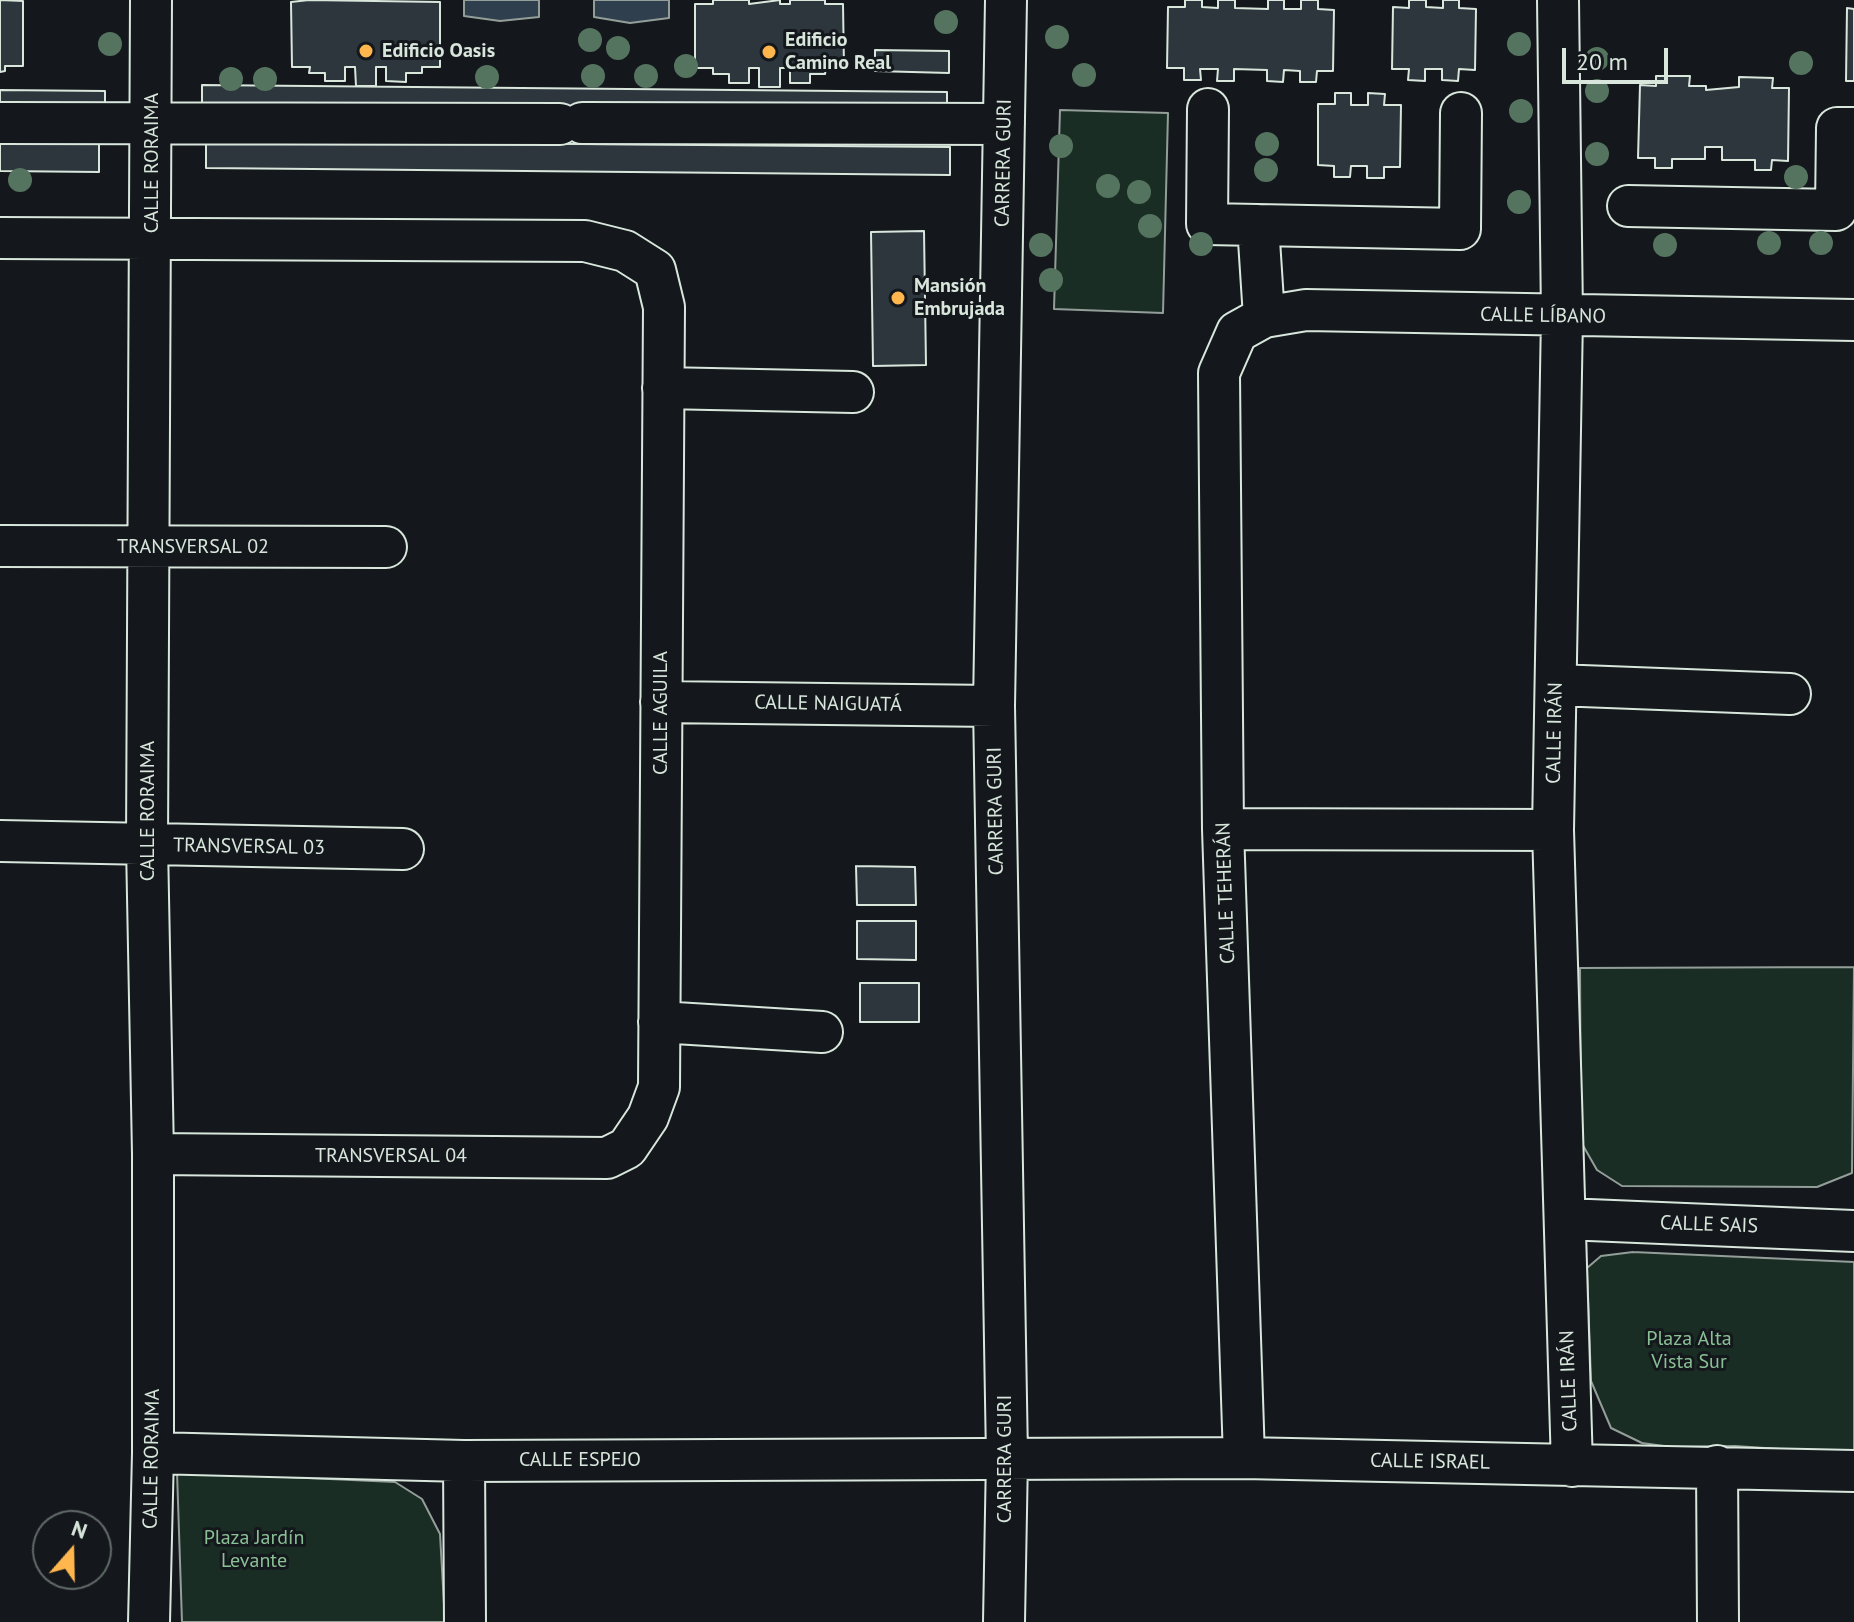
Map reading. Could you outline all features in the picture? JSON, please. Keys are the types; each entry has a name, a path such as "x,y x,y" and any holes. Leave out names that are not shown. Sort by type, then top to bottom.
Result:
{"street":[{"name":"CALLE RORAIMA","path":"149,1622 153,1453 153,1154 147,845 151,0"},
{"name":"CARRERA GURI","path":"1004,1622 1007,1457 994,706 1006,0"},
{"name":"CALLE IRÁN","path":"1558,0 1562,316 1553,830 1572,1466"},
{"path":"1208,109 1207,224 1460,229 1461,113"},
{"path":"0,123 1004,124"},
{"path":"1628,206 1845,210 1837,128 1854,128"},
{"path":"1250,325 1258,225"},
{"path":"0,238 152,239"},
{"name":"CALLE AGUILA","path":"152,239 585,241 625,251 655,270 664,307 659,1087 648,1117 627,1148"},
{"name":"CALLE LÍBANO","path":"1250,325 1306,310 1854,320"},
{"name":"CALLE TEHERÁN","path":"1244,1458 1223,829 1219,373 1250,325"},
{"path":"663,388 853,392"},
{"name":"TRANSVERSAL 02","path":"0,546 386,547"},
{"path":"1556,685 1790,694"},
{"name":"CALLE NAIGUATÁ","path":"661,702 994,706"},
{"path":"1223,829 1553,830"},
{"name":"TRANSVERSAL 03","path":"0,841 403,849"},
{"path":"659,1022 822,1032"},
{"name":"TRANSVERSAL 04","path":"153,1154 607,1158 627,1148"},
{"name":"CALLE SAIS","path":"1565,1219 1854,1231"},
{"name":"CALLE ESPEJO","path":"153,1453 464,1461 1007,1457"},
{"name":"CALLE ISRAEL","path":"1007,1457 1244,1458 1854,1471"},
{"path":"464,1461 465,1622"},
{"path":"1717,1466 1718,1622"}],"green space":[{"path":"1060,110 1168,113 1163,313 1054,309"},
{"path":"1854,967 1852,1173 1817,1187 1622,1186 1597,1170 1581,1142 1580,968"},
{"name":"Plaza Alta Vista Sur","path":"1633,1252 1854,1262 1854,1454 1735,1446 1671,1447 1642,1443 1611,1428 1591,1381 1587,1268 1601,1256"},
{"name":"Plaza Jardín Levante","path":"177,1472 395,1482 422,1499 440,1534 445,1622 182,1622"}],"water":[{"path":"464,0 539,0 539,17 500,21 464,16"},
{"path":"594,0 669,0 669,18 630,23 594,17"}],"building":[{"path":"0,0 23,1 23,66 5,66 5,71 0,72"},
{"name":"Edificio Camino Real","path":"713,0 749,0 749,4 780,0 780,4 790,4 790,0 825,0 825,4 843,4 844,68 826,68 825,74 810,74 810,83 790,83 790,68 780,68 780,87 759,87 759,68 749,68 749,83 729,83 729,74 713,74 713,68 695,68 695,4 713,4"},
{"path":"1185,0 1202,0 1202,7 1218,8 1218,0 1235,0 1235,8 1268,9 1268,0 1284,0 1284,9 1301,9 1301,0 1318,0 1318,9 1334,10 1333,71 1317,71 1316,82 1300,82 1300,71 1284,70 1283,82 1267,81 1267,70 1234,69 1234,81 1217,81 1218,69 1200,69 1201,80 1184,80 1184,68 1167,68 1168,7 1185,7"},
{"path":"1409,0 1426,0 1426,7 1443,8 1443,0 1459,0 1459,8 1476,9 1475,70 1459,69 1458,81 1442,80 1442,69 1425,69 1425,81 1408,80 1409,69 1392,69 1393,7 1409,8"},
{"name":"Edificio Oasis","path":"291,2 440,2 440,67 422,67 422,73 406,73 406,82 386,81 386,67 376,67 376,86 356,86 355,67 345,67 345,81 325,81 325,73 309,73 310,67 292,67"},
{"path":"1847,8 1854,9 1854,81 1846,81"},
{"path":"875,50 949,51 949,73 875,71"},
{"path":"1656,76 1690,76 1689,86 1706,86 1706,90 1739,87 1739,77 1773,78 1772,88 1789,88 1788,161 1772,160 1771,170 1755,170 1755,160 1722,160 1722,147 1705,147 1705,159 1672,159 1672,168 1655,168 1655,158 1638,158 1640,85 1656,86"},
{"path":"202,85 947,92 947,117 202,111"},
{"path":"0,90 105,91 105,117 0,116"},
{"path":"1335,93 1351,93 1351,105 1368,105 1368,93 1385,94 1384,105 1401,105 1400,167 1384,167 1384,178 1367,178 1367,166 1351,166 1350,177 1334,177 1334,166 1318,165 1318,104 1335,104"},
{"path":"206,141 950,147 950,175 206,168"},
{"path":"0,142 99,143 99,172 0,171"},
{"name":"Mansión Embrujada","path":"924,231 926,365 873,366 871,232"},
{"path":"856,866 915,867 916,905 857,905"},
{"path":"857,921 916,921 916,960 857,959"},
{"path":"860,983 919,983 919,1022 860,1022"}],"place":[{"name":"Edificio Oasis","path":"366,51"},
{"name":"Edificio Camino Real","path":"769,52"},
{"name":"Mansión Embrujada","path":"898,298"}]}
